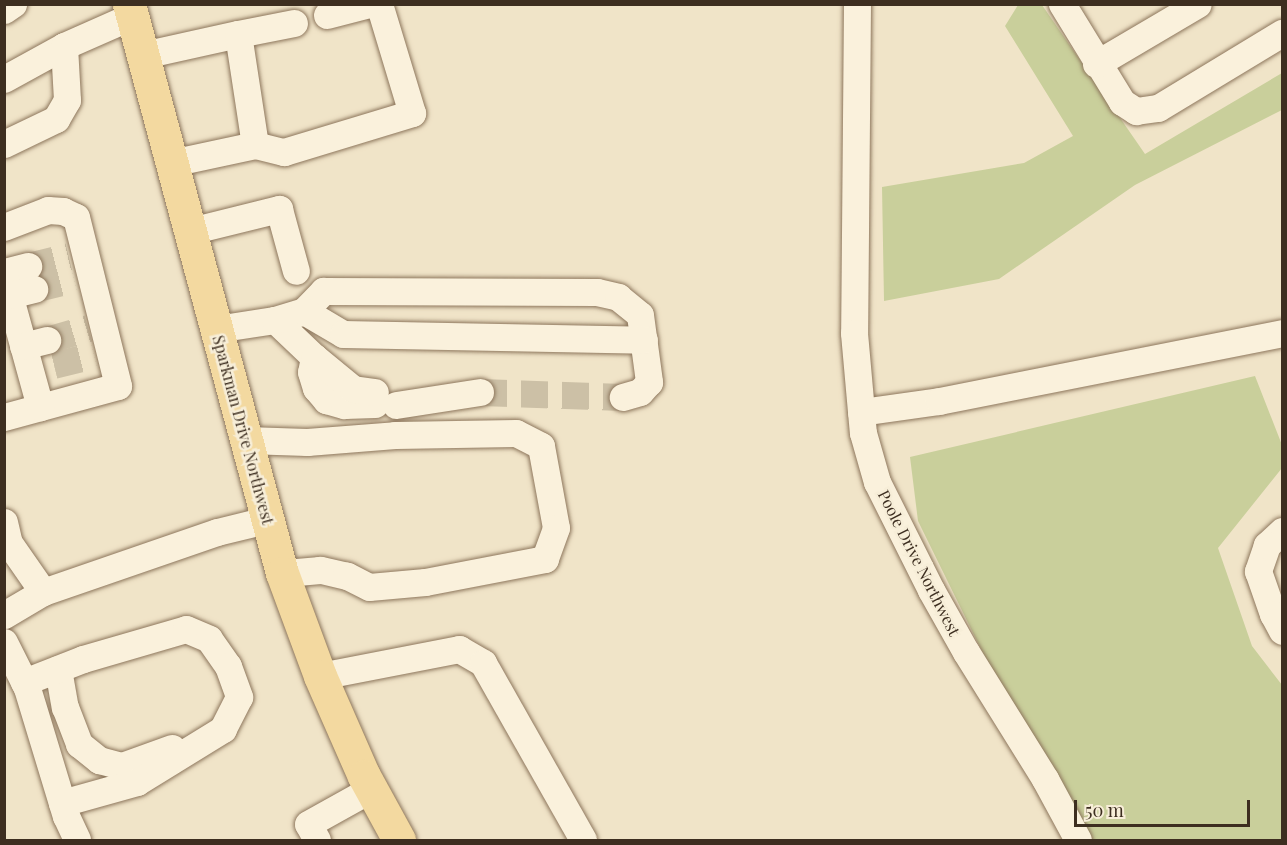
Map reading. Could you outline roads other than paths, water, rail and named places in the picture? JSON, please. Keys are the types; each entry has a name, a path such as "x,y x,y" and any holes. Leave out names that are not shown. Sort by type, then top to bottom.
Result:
{"main road":[{"name":"Sparkman Drive Northwest","path":"131,10 282,573 320,676 370,789 399,840"}],"street":[{"path":"4,9 13,4"},
{"path":"171,163 255,145 284,152 412,113 379,4"},
{"name":"Poole Drive Northwest","path":"857,4 854,333 863,433 877,482 904,539 966,652 1045,779 1078,840"},
{"path":"1096,64 1198,4"},
{"path":"1070,8 1096,64 1122,102 1136,111 1158,108 1282,33"},
{"path":"4,79 131,10"},
{"path":"143,55 238,34 280,19"},
{"path":"238,34 255,145"},
{"path":"4,144 56,119 67,100 64,46"},
{"path":"190,231 279,209 296,271"},
{"path":"4,227 48,210 63,211 76,217 79,266 102,353 118,386 4,417"},
{"path":"16,280 39,356 40,407"},
{"path":"216,329 275,320 304,311 323,291 597,292 618,297 640,315 649,382 640,392 623,397"},
{"path":"304,311 343,334 644,340"},
{"path":"275,320 314,357 311,372 316,388 326,400 344,405 386,398 425,400 480,392"},
{"path":"861,412 939,401 1282,333"},
{"path":"246,440 307,442 395,435 516,433 541,446 556,528 545,559 426,582 369,586 347,576 320,570 282,573"},
{"path":"4,615 43,592 217,532 266,520"},
{"path":"4,522 9,543 43,592"},
{"path":"1282,531 1267,545 1258,571 1273,614 1282,631"},
{"path":"15,674 58,669 186,629 209,639 228,666 239,697 224,729 137,782 62,803"},
{"path":"4,642 77,840"},
{"path":"320,676 459,649 483,663 583,840"},
{"path":"58,669 65,707 79,744 99,760 122,766 224,729"},
{"path":"317,840 308,824 370,789"}],"tunnel":[{"path":"28,266 69,256"},
{"path":"34,289 74,279"},
{"path":"47,340 88,328"},
{"path":"54,365 94,355"},
{"path":"480,392 623,397"}]}
